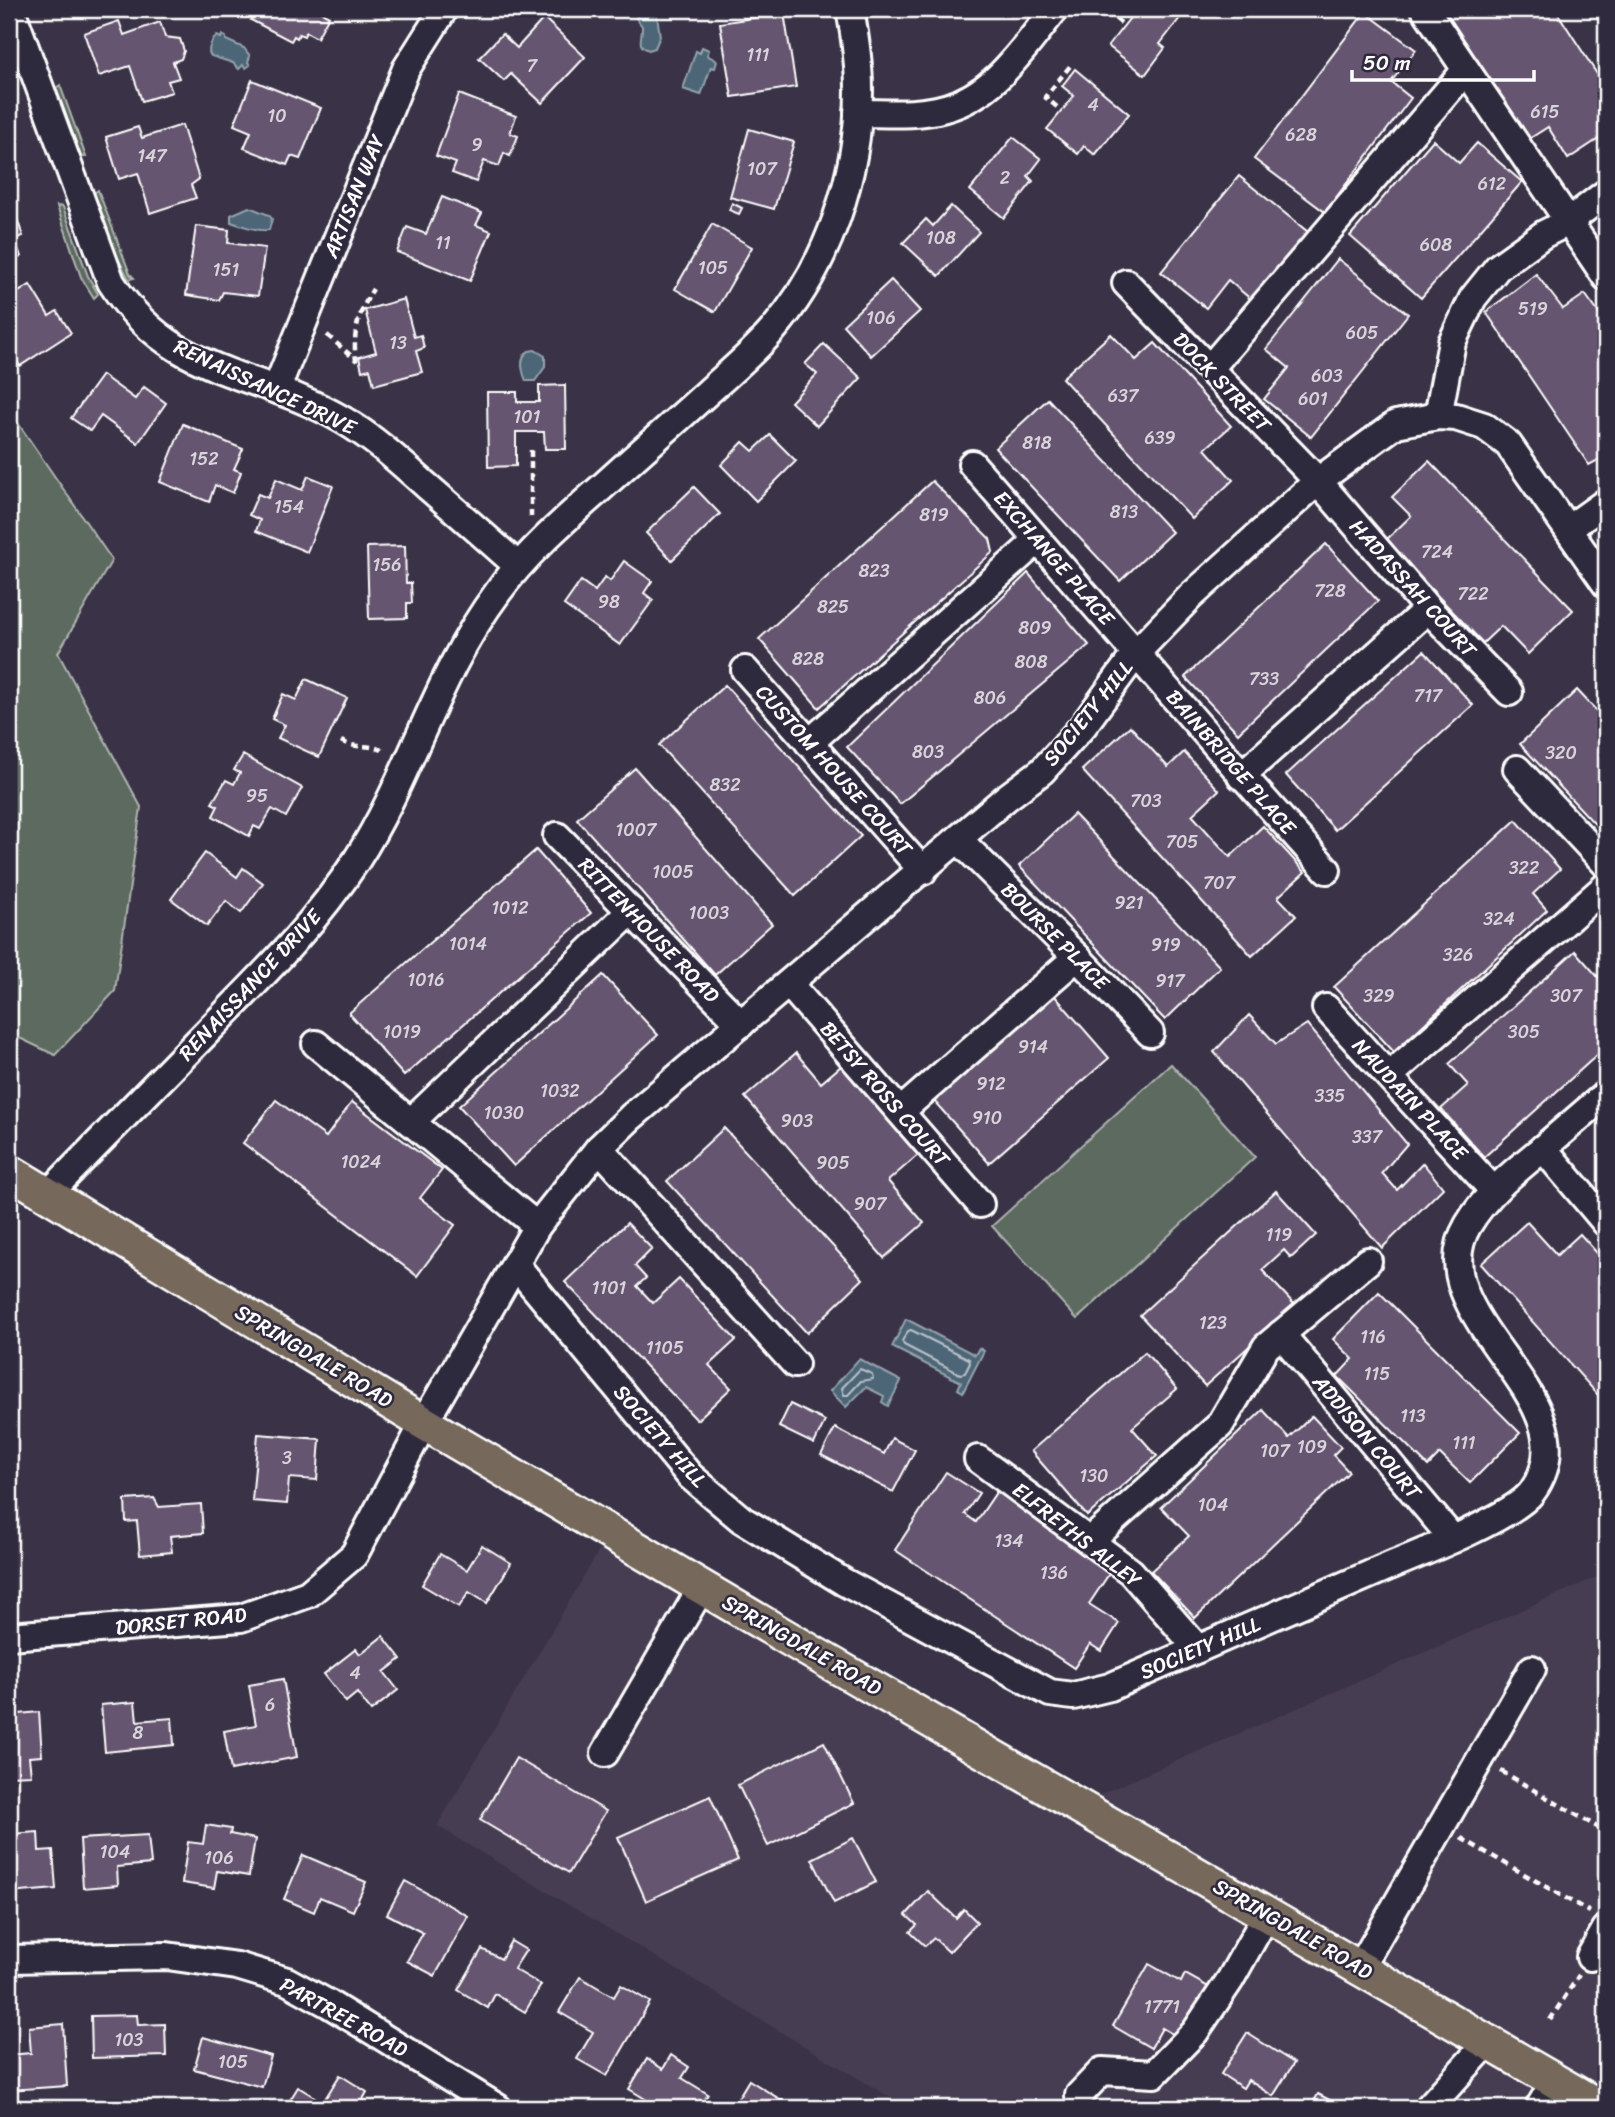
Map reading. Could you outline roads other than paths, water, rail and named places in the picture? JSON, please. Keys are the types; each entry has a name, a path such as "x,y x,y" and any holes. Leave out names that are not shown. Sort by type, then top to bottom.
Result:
{"main road":[{"name":"SPRINGDALE ROAD","path":"9,1171 702,1587 1488,2042 1547,2094 1602,2108"}],"street":[{"name":"RENAISSANCE DRIVE","path":"11,9 107,272 121,298 144,324 184,353 327,411 369,436 518,566"},
{"name":"ARTISAN WAY","path":"276,390 406,69 444,9"},
{"name":"RENAISSANCE DRIVE","path":"48,1194 279,959 344,879 388,805 455,657 488,605 518,566 573,513 753,352 786,314 804,286 832,228 846,186 858,113 858,63 850,9"},
{"path":"858,113 928,111 945,108 977,94 1007,68 1055,9"},
{"path":"1425,9 1606,277"},
{"path":"1210,368 1466,70"},
{"path":"1438,416 1452,342 1473,298 1498,267 1544,234 1568,222 1606,193"},
{"name":"DOCK STREET","path":"1126,284 1318,481"},
{"name":"SOCIETY HILL","path":"425,1423 537,1226 599,1148 631,1117 1042,771 1083,726 1137,652 1190,597 1318,481 1396,424 1438,416 1456,417 1484,426 1508,444 1606,584"},
{"name":"EXCHANGE PLACE","path":"972,464 1137,652"},
{"name":"HADASSAH COURT","path":"1318,481 1429,608 1509,692"},
{"path":"1568,529 1606,502"},
{"path":"809,743 1038,540"},
{"path":"1241,776 1429,608"},
{"name":"BAINBRIDGE PLACE","path":"1137,652 1241,776 1327,870"},
{"name":"CUSTOM HOUSE COURT","path":"745,670 923,870"},
{"path":"1517,769 1606,864"},
{"name":"RITTENHOUSE ROAD","path":"557,836 741,1024"},
{"name":"BOURSE PLACE","path":"958,840 1150,1033"},
{"path":"1389,1076 1606,886"},
{"path":"411,1122 631,911"},
{"path":"901,1111 1077,957"},
{"name":"BETSY ROSS COURT","path":"789,984 980,1204"},
{"name":"NAUDAIN PLACE","path":"1326,1008 1493,1190"},
{"path":"316,1044 537,1226"},
{"name":"SOCIETY HILL","path":"515,1264 690,1476 741,1519 844,1582 1050,1693 1073,1696 1110,1687 1453,1539 1518,1506 1531,1494 1546,1464 1543,1419 1464,1294 1457,1254 1467,1226 1493,1190 1606,1094"},
{"path":"599,1148 795,1364"},
{"path":"1543,1148 1606,1223"},
{"path":"1090,1541 1220,1425 1266,1347 1368,1261"},
{"name":"ADDISON COURT","path":"1282,1334 1453,1539"},
{"name":"DORSET ROAD","path":"9,1636 241,1618 308,1594 354,1555 425,1423"},
{"name":"ELFRETHS ALLEY","path":"978,1459 1131,1572 1198,1649"},
{"path":"605,1753 702,1587"},
{"path":"1360,1968 1532,1669"},
{"path":"1079,2095 1102,2071 1154,2074 1195,2032 1230,1980 1267,1914"},
{"path":"1590,1957 1600,1922"},
{"name":"PARTREE ROAD","path":"9,1959 167,1956 237,1966 287,1981 330,2004 498,2108"},
{"path":"1428,2108 1488,2042"}],"water":[{"path":"637,9 656,9 660,36 655,48 649,50 641,44 642,26 636,18 641,11"},
{"path":"222,35 226,40 244,48 250,56 250,65 246,68 243,65 239,69 233,63 211,56 209,48 217,36 221,38"},
{"path":"702,47 709,50 707,55 717,61 715,68 711,67 701,95 683,89 696,51 700,53"},
{"path":"249,207 269,215 272,219 269,230 231,222 231,215"},
{"path":"535,350 545,356 545,367 535,381 526,381 522,360 529,351"},
{"path":"906,1319 975,1355 979,1348 984,1351 963,1392 958,1389 961,1382 892,1347"},
{"path":"859,1359 901,1381 888,1406 882,1402 884,1396 866,1387 846,1407 830,1391"}]}
